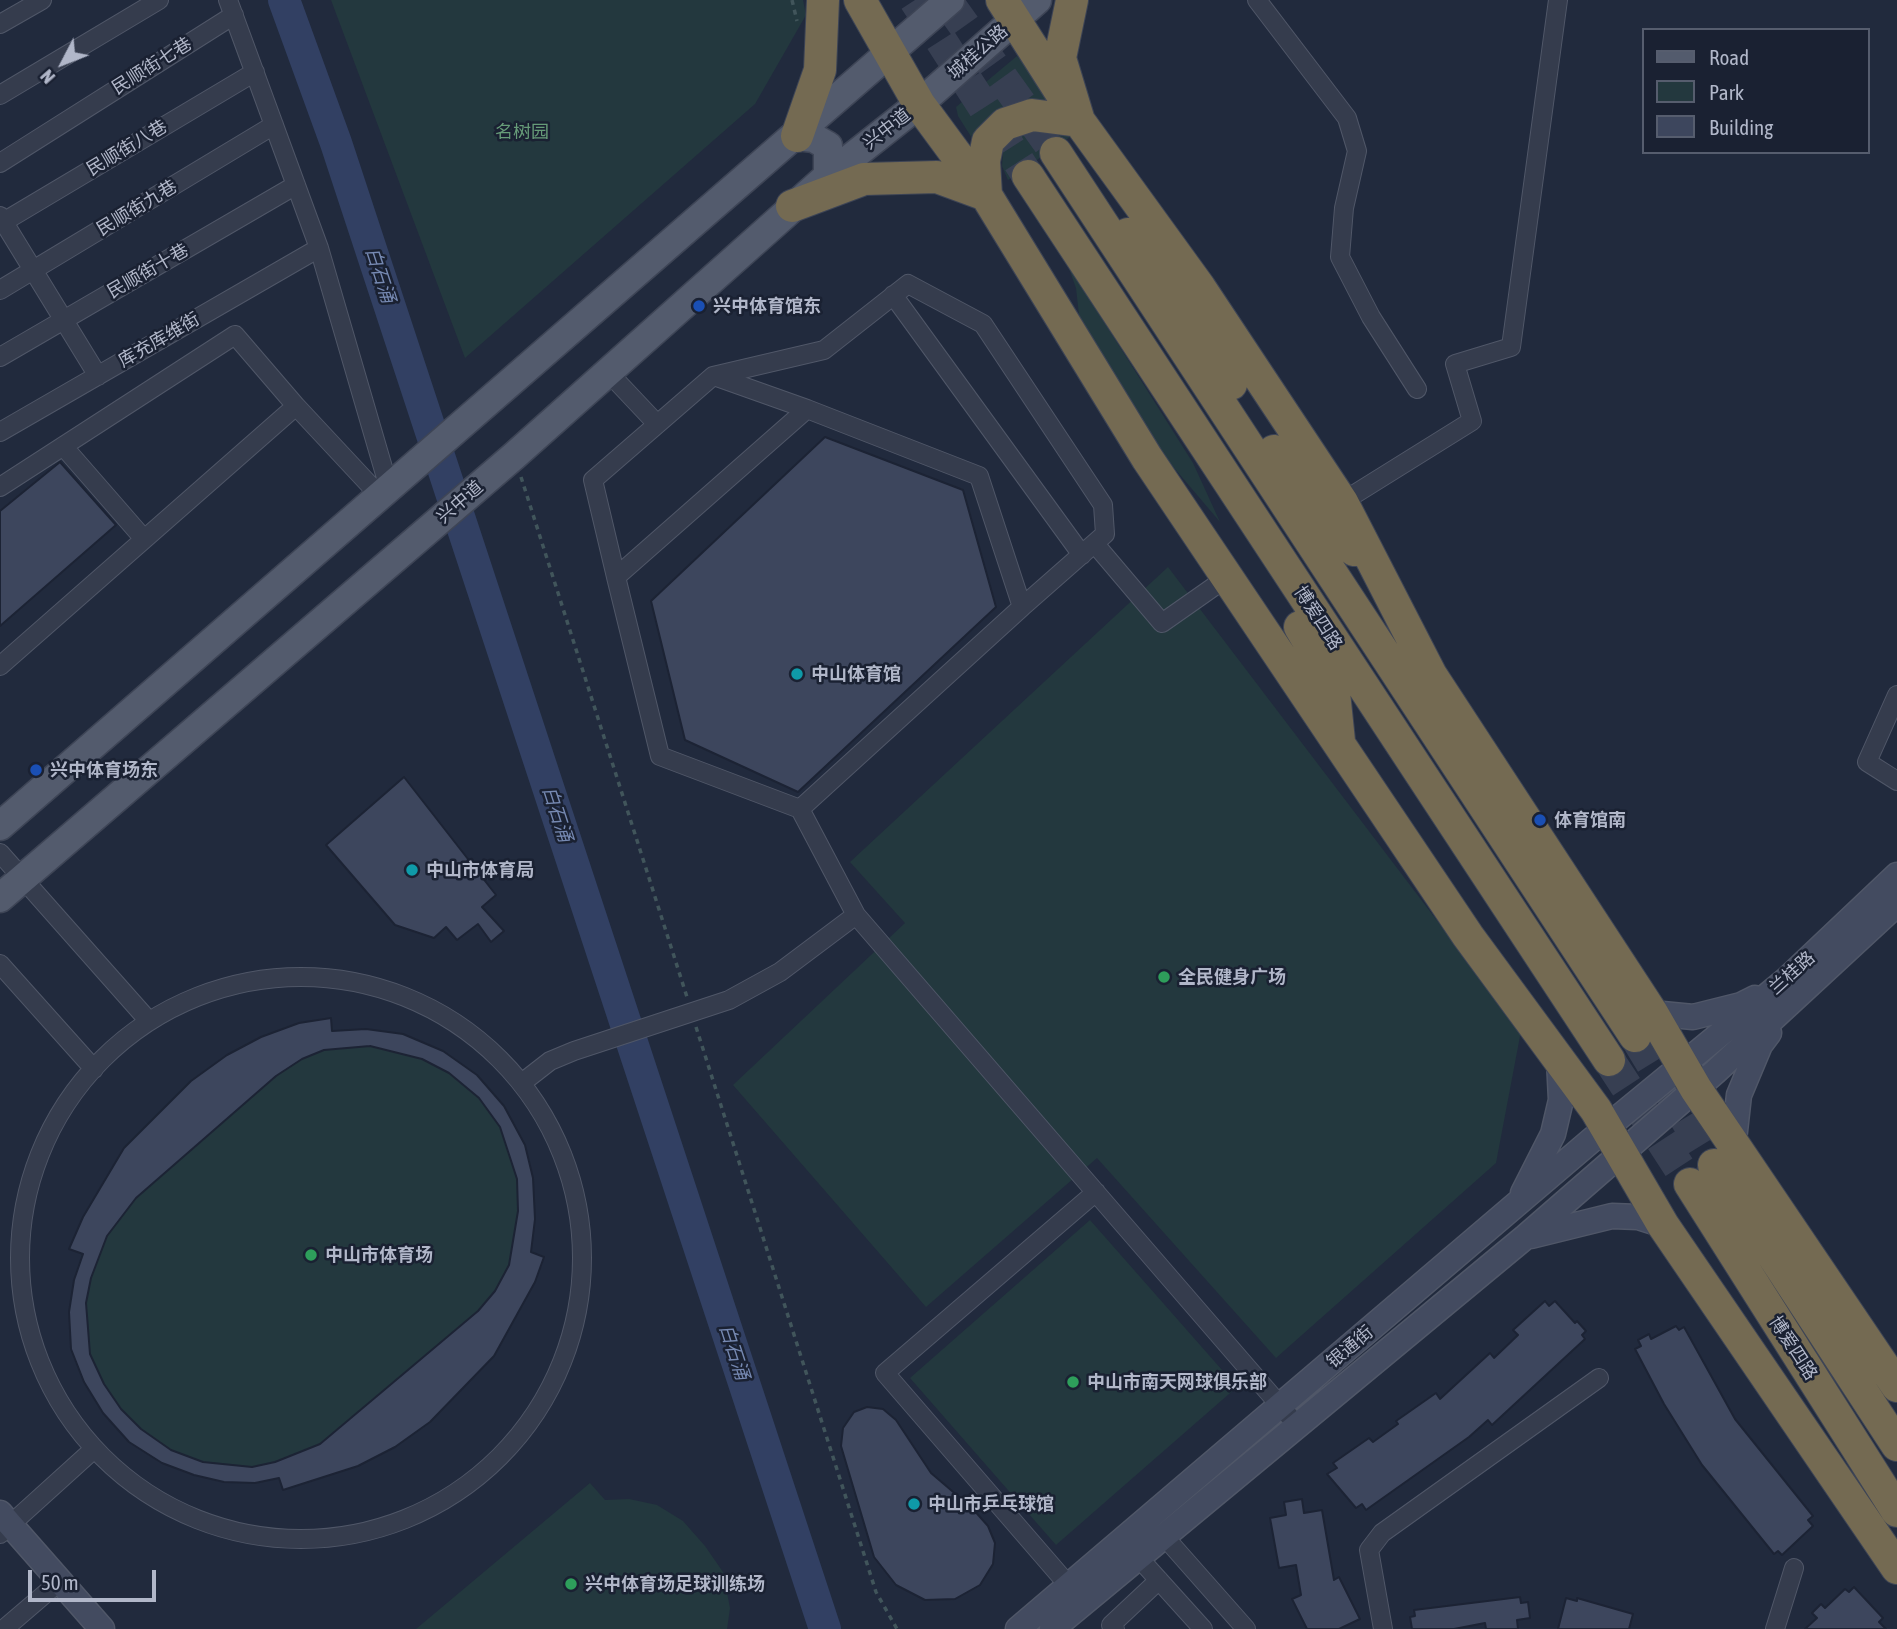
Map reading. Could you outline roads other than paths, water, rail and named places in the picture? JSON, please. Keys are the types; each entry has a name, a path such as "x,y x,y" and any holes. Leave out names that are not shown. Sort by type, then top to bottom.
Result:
{"highway":[{"path":"797,136 820,70 822,0"},
{"path":"860,0 919,104 986,195 1147,458 1229,576 1468,936 1615,1139 1663,1225 1897,1569"},
{"path":"1072,0 1060,58 1079,121"},
{"path":"1018,7 1079,121 1200,288 1342,502 1431,676 1644,1025 1690,1077 1897,1386"},
{"path":"986,195 984,161 988,141 1004,124 1032,115 1079,121"},
{"name":"博爱四路","path":"1056,153 1644,1025"},
{"name":"博爱四路","path":"1028,176 1609,1060"},
{"path":"792,206 864,178 937,177 986,195"},
{"path":"1094,212 1116,222 1138,242 1169,284 1287,471 1346,539 1369,572 1410,650 1431,676"},
{"path":"1272,548 1277,588 1333,683 1339,744"},
{"name":"博爱四路","path":"1897,1445 1702,1174 1897,1511"}],"main road":[{"path":"0,826 797,136 950,0"},
{"name":"城桂公路","path":"919,104 1018,7"},
{"name":"兴中道","path":"0,898 506,463 792,206 919,104"},
{"path":"797,136 814,138 828,146 828,176"}],"street":[{"path":"0,24 42,0"},
{"path":"0,95 159,0"},
{"path":"1257,0 1347,118 1357,151 1344,208 1340,257 1371,317 1417,389"},
{"path":"1342,502 1472,421 1455,364 1511,347 1558,0"},
{"path":"231,8 319,248 385,492"},
{"name":"民顺街七巷","path":"0,163 231,8"},
{"name":"民顺街八巷","path":"1,220 255,72"},
{"name":"民顺街九巷","path":"0,290 274,124"},
{"name":"民顺街十巷","path":"0,357 296,185"},
{"path":"1,220 98,376"},
{"name":"库充库维街","path":"0,432 319,248"},
{"path":"800,809 1105,534 1102,505 983,324 908,284 824,350 713,376 593,480 660,756 800,809 856,915 1296,1424"},
{"path":"894,295 1088,549 1162,622 1229,576"},
{"path":"0,488 234,335 296,406 385,492"},
{"path":"608,372 657,424"},
{"path":"713,376 807,409 979,476 1022,607"},
{"path":"0,666 296,406"},
{"path":"616,577 807,409"},
{"path":"63,446 144,539"},
{"path":"1897,695 1867,762 1897,781"},
{"path":"0,853 148,1020"},
{"name":"兰桂路","path":"1793,987 1897,875"},
{"name":"兰桂路","path":"1690,1077 1793,987 1897,904"},
{"path":"523,1082 550,1061 604,1039 729,1000 780,972 856,915"},
{"path":"0,964 94,1069"},
{"path":"281,977 350,981 415,1001 474,1037 523,1082 555,1138 576,1196 583,1257 577,1318 558,1376 533,1419 484,1474 433,1508 376,1531 316,1540 267,1537 195,1519 141,1489 94,1449 51,1387 36,1352 22,1291 20,1241 28,1191 49,1132 68,1099 120,1042 148,1020 214,990 281,977"},
{"path":"1644,1025 1741,1006 1793,987"},
{"path":"1734,1140 1739,1095 1760,1045 1793,987"},
{"path":"1511,1211 1525,1191 1553,1134 1561,1100 1559,1060"},
{"name":"银通街","path":"1052,1629 1076,1594 1280,1405 1511,1211 1615,1139 1690,1077"},
{"name":"银通街","path":"1018,1629 1138,1557 1524,1238 1615,1139"},
{"path":"1076,1594 885,1373 1096,1192"},
{"path":"1524,1238 1612,1216 1639,1217 1663,1225"},
{"path":"1383,1629 1369,1550 1382,1533 1599,1378"},
{"path":"94,1449 3,1527 54,1586 102,1629"},
{"path":"1163,1535 1246,1629"},
{"path":"1138,1557 1203,1629"},
{"path":"1775,1629 1794,1568"},
{"path":"1115,1629 1111,1625 1159,1580"},
{"path":"5,1629 54,1586"},
{"path":"54,1586 82,1629"}],"waterway":[{"name":"白石涌","path":"284,0 336,143 825,1629"}],"tunnel":[{"path":"915,0 1028,176"},
{"path":"946,0 1056,153"},
{"path":"1635,1036 1714,1165"},
{"path":"1609,1060 1690,1184"}],"place":[{"name":"兴中体育馆东","path":"699,306"},
{"name":"中山体育馆","path":"797,674"},
{"name":"兴中体育场东","path":"36,770"},
{"name":"体育馆南","path":"1540,820"},
{"name":"中山市体育局","path":"412,870"},
{"name":"全民健身广场","path":"1164,977"},
{"name":"中山市体育场","path":"311,1255"},
{"name":"中山市南天网球俱乐部","path":"1073,1382"},
{"name":"中山市乒乓球馆","path":"914,1504"},
{"name":"兴中体育场足球训练场","path":"571,1584"}],"park label":[{"name":"名树园","path":"522,132"}]}
